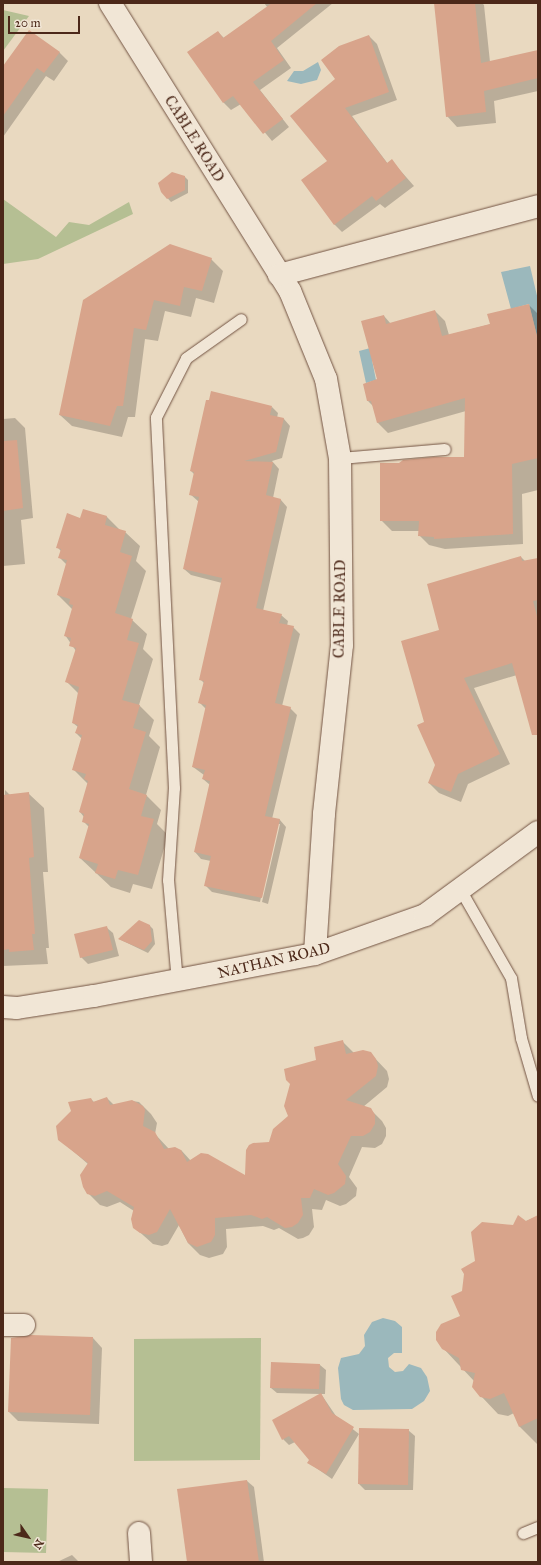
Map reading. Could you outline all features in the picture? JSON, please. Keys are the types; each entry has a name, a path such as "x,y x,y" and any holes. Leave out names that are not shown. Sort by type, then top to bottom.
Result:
{"street":[{"name":"CABLE ROAD","path":"110,3 290,291 326,379 340,458 342,645 324,814 315,954"},
{"path":"279,275 538,206"},
{"name":"NATHAN ROAD","path":"3,1008 16,1008 177,982 315,954 424,915 538,832"},
{"path":"139,1533 141,1562"}],"lane":[{"path":"177,982 168,880 174,788 156,417 186,358 241,319"},
{"path":"340,458 445,449"},
{"path":"460,889 511,978 521,1038 538,1096"},
{"path":"523,1533 538,1527"}],"green space":[{"path":"3,10 29,16 3,51"},
{"path":"3,199 56,237 69,222 89,225 129,202 133,214 38,259 3,264"},
{"path":"261,1338 260,1460 134,1461 134,1339"},
{"path":"3,1488 48,1489 46,1553 3,1552"}],"water":[{"path":"318,62 321,70 317,80 301,84 287,81 294,71 303,71"},
{"path":"530,266 538,300 538,340 529,304 511,309 501,272"},
{"path":"378,346 372,360 376,380 366,383 359,351"},
{"path":"383,1318 395,1321 402,1327 402,1353 394,1353 388,1358 389,1367 395,1372 403,1371 409,1364 421,1368 427,1377 430,1391 424,1401 412,1409 353,1410 344,1405 341,1399 338,1368 341,1358 359,1354 365,1346 364,1335 372,1322"}],"building":[{"path":"272,3 317,3 271,41 284,60 253,82 283,119 263,134 233,96 223,103 187,52 218,31 223,38"},
{"path":"434,3 475,3 481,63 538,50 538,78 484,91 486,112 446,117"},
{"path":"29,30 60,52 44,73 37,68 3,116 3,66"},
{"path":"369,35 389,92 345,108 387,163 392,159 406,178 376,201 372,196 334,225 301,180 327,161 290,116 335,79 321,60 339,46"},
{"path":"172,172 185,176 185,190 167,199 161,192 158,183"},
{"path":"170,244 212,258 202,291 184,287 180,306 154,300 146,330 134,328 123,406 117,406 110,426 59,415 83,300"},
{"path":"529,304 538,340 538,458 512,464 513,534 434,539 434,537 418,536 419,521 380,521 380,463 399,463 403,460 434,457 464,457 465,398 377,423 371,401 367,401 363,384 377,379 361,321 384,315 386,324 435,310 442,336 490,324 487,314"},
{"path":"211,391 272,406 270,415 284,418 276,452 244,461 273,462 266,495 281,499 256,608 282,614 279,623 294,626 275,703 291,707 265,816 280,819 262,898 204,886 211,856 194,852 210,781 202,779 205,770 192,767 206,705 198,703 204,681 199,680 222,578 183,569 199,497 189,495 194,472 190,471 206,400 209,400"},
{"path":"17,440 23,508 3,511 3,441"},
{"path":"83,509 107,516 105,525 126,531 120,552 132,556 115,613 133,619 127,640 139,643 122,700 140,705 133,728 146,732 129,789 147,795 141,816 154,819 138,875 118,870 115,879 95,873 98,864 79,858 89,824 82,822 84,814 79,812 88,781 84,779 86,774 72,770 82,735 75,733 78,725 72,723 79,687 65,682 76,648 69,646 71,638 64,636 73,605 69,604 70,599 57,595 67,560 58,558 61,549 56,548 67,513 80,518"},
{"path":"521,556 522,561 538,558 538,600 533,601 538,620 538,735 532,735 512,663 464,678 500,754 458,774 451,792 428,783 435,765 417,725 424,722 401,641 439,630 427,584"},
{"path":"29,792 34,857 29,858 35,934 32,934 34,950 9,952 9,949 3,950 3,795"},
{"path":"139,920 150,925 152,941 144,950 118,939"},
{"path":"107,926 113,950 80,958 74,934"},
{"path":"343,1040 346,1054 363,1050 371,1052 376,1059 378,1066 376,1076 346,1100 371,1108 375,1115 375,1124 370,1132 363,1136 351,1136 338,1164 346,1176 345,1184 334,1193 328,1195 314,1189 310,1198 301,1198 303,1215 298,1223 292,1227 285,1228 267,1217 262,1219 251,1215 215,1218 215,1235 211,1242 197,1247 188,1243 170,1209 157,1232 149,1235 140,1233 133,1228 131,1219 134,1207 107,1191 95,1196 87,1194 83,1187 80,1175 88,1163 58,1140 56,1126 71,1111 68,1102 91,1098 93,1102 107,1097 110,1105 132,1100 143,1106 145,1110 143,1126 155,1132 164,1149 175,1147 181,1150 187,1162 201,1153 208,1154 245,1175 246,1150 249,1145 253,1143 269,1142 273,1129 288,1116 284,1106 290,1084 286,1080 284,1069 316,1060 314,1047"},
{"path":"518,1215 526,1221 538,1215 538,1418 519,1427 504,1393 490,1399 480,1397 472,1387 475,1373 461,1370 459,1358 442,1349 436,1340 436,1332 441,1324 460,1316 451,1296 462,1291 464,1274 461,1269 475,1261 471,1232 482,1222 513,1225"},
{"path":"31,1335 93,1337 90,1415 8,1412 11,1338"},
{"path":"271,1362 320,1364 319,1389 270,1388"},
{"path":"321,1393 332,1413 354,1427 326,1474 307,1463 309,1460 289,1436 282,1440 272,1420"},
{"path":"359,1428 409,1429 408,1485 358,1484"},
{"path":"247,1480 259,1562 187,1562 177,1489"}]}
